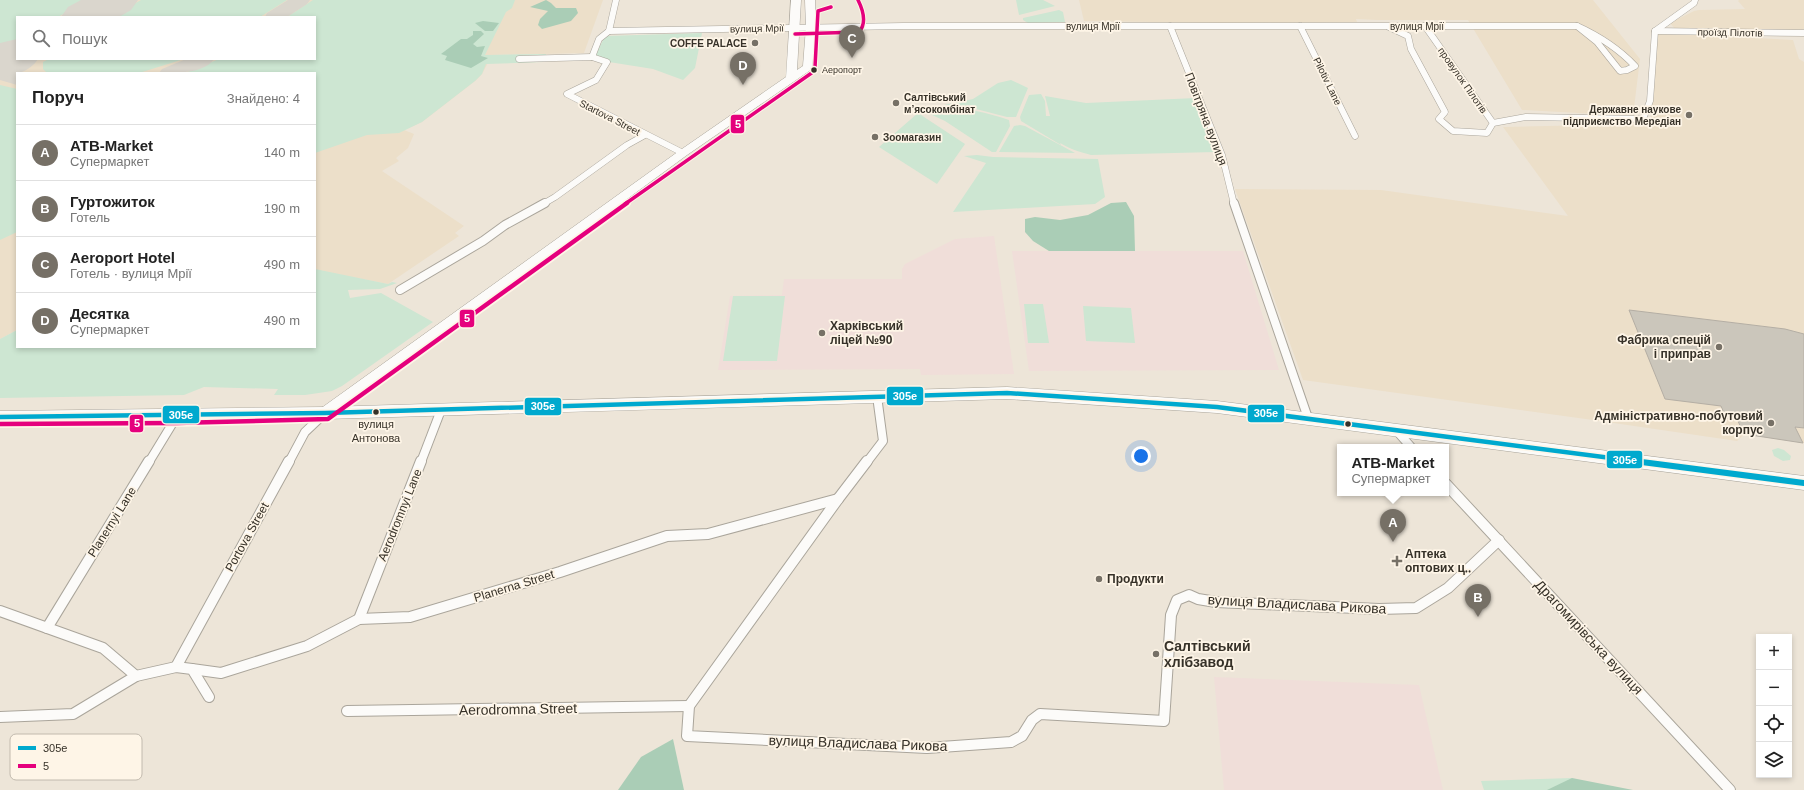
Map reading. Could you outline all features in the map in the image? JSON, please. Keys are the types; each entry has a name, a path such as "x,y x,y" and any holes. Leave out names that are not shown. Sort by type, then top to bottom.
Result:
{"highway":[{"path":"0,417 325,413 1007,393 1216,407 1804,483"}],"main road":[{"path":"791,79 796,0"},
{"path":"325,413 683,153 808,67 811,27 810,0"}],"street":[{"path":"519,59 592,57 599,39 609,30 616,0"},
{"path":"1493,123 1526,117 1643,119 1650,101 1655,31 1694,3 1695,0"},
{"name":"Повітряна вулиця","path":"1170,26 1222,154 1233,200 1308,418"},
{"name":"Pilotiv Lane","path":"1300,26 1355,136"},
{"name":"провулок Пілотів","path":"1387,26 1408,36 1411,48 1445,112 1439,119 1453,131 1487,133 1493,123 1425,26"},
{"name":"вулиця Мрії","path":"609,30 795,27 1577,26 1596,35 1625,54 1635,66 1627,70 1620,71 1597,42 1577,26"},
{"name":"проїзд Пілотів","path":"1655,31 1804,33"},
{"name":"Startova Street","path":"592,57 607,62 596,80 566,94 683,153"},
{"path":"400,290 484,241 505,225 554,197 626,145 645,135"},
{"path":"689,706 838,499 882,441 877,396"},
{"name":"Aerodromnyi Lane","path":"359,619 441,410"},
{"name":"Portova Street","path":"176,667 305,432 325,413"},
{"name":"Planernyi Lane","path":"47,628 177,416"},
{"path":"1396,430 1408,444"},
{"name":"Драгомирівська вулиця","path":"1449,487 1730,790"},
{"name":"Planerna Street","path":"192,669 221,673 307,646 359,619 410,616 560,572 667,536 708,534 838,499"},
{"name":"вулиця Владислава Рикова","path":"689,706 687,736 927,748 1011,742 1022,736 1032,720 1040,714 1164,721 1171,615 1177,600 1189,595 1198,599 1216,602 1379,610 1416,608 1448,588 1499,540"},
{"path":"0,611 103,648 136,676"},
{"path":"0,717 73,714 136,676 176,667 192,669 209,697"},
{"name":"Aerodromna Street","path":"347,711 689,706"}],"shaded area":[{"path":"0,0 603,0 584,53 492,55 482,74 475,81 422,122 404,130 414,134 408,148 396,158 399,161 382,171 464,226 455,233 459,236 388,284 316,270 316,72 16,72 16,331 0,339"},
{"path":"1079,0 1593,0 1640,59 1633,116 1522,110 1468,20 1356,19 1357,22 1220,23 1084,21"},
{"path":"1804,0 1804,29 1675,29 1670,23 1699,10 1745,9 1738,1"},
{"path":"1658,33 1793,40 1799,59 1804,62 1804,443 1744,434 1737,441 1303,380 1235,189 1381,190 1568,216 1503,127 1639,124 1651,119"},
{"path":"994,236 1014,374 921,375 920,369 718,370 730,296 782,295 784,279 902,279 902,269 905,264 955,239"},
{"path":"1012,251 1243,251 1279,370 1029,371"},
{"path":"1214,677 1419,685 1443,790 1224,790"}],"green space":[{"path":"0,0 89,0 60,16 16,16 16,40 0,48"},
{"path":"141,0 287,0 262,16 113,16"},
{"path":"313,0 515,0 512,8 506,12 485,55 546,54 543,62 486,64 482,74 475,81 422,122 399,133 367,135 316,153 316,72 187,72 217,60 316,60 316,16 289,16"},
{"path":"546,0 556,8 576,8 578,13 571,21 542,29 538,25 540,19 548,11 530,7"},
{"path":"1016,0 1043,0 1055,6 1019,15"},
{"path":"1059,10 1063,12 1065,22 1028,23 1023,20 1023,18"},
{"path":"483,21 499,23 493,31 485,31 475,23"},
{"path":"473,31 481,31 484,34 473,44 477,47 485,46 481,56 488,58 471,68 445,60 447,56 441,54 461,39 467,39 473,35"},
{"path":"702,33 695,68 683,80 653,69 609,62 609,60 595,56 605,36"},
{"path":"47,60 181,60 142,72 46,72 43,69 43,62"},
{"path":"1011,80 1028,88 1016,117 1007,117 976,109 944,105 973,99 998,83"},
{"path":"0,85 16,89 16,232 0,240"},
{"path":"1041,94 1045,101 1046,116 1050,116 1045,96 1086,103 1196,98 1216,152 1091,155 1060,143 1061,145 1021,121 1020,117 1029,95"},
{"path":"936,108 964,109 991,115 1009,120 1010,126 996,152 992,152 945,121 930,114 932,110"},
{"path":"918,113 965,144 937,184 879,147"},
{"path":"1014,126 1025,126 1075,153 999,152"},
{"path":"977,155 993,157 1098,159 1105,197 1095,204 953,212 986,163 964,156"},
{"path":"1126,202 1134,216 1135,251 1049,251 1033,241 1025,232 1025,219 1035,217 1060,220 1088,215 1111,203"},
{"path":"316,269 388,284 392,282 397,283 380,289 348,290 350,298 381,293 433,322 342,386 332,391 305,395 274,395 278,389 204,387 184,395 0,398 0,339 16,331 16,348 316,348"},
{"path":"733,296 785,296 777,361 723,361"},
{"path":"1024,304 1043,304 1049,343 1028,343"},
{"path":"1083,306 1131,308 1135,343 1086,341"},
{"path":"1778,448 1784,450 1791,456 1790,460 1783,461 1774,456 1772,450"},
{"path":"673,739 684,790 618,790 641,757"},
{"path":"1572,778 1576,790 1484,790 1481,781"},
{"path":"1572,778 1633,790 1547,790"}],"building":[{"name":"Фабрика спецій і приправ","path":"1629,310 1785,329 1804,334 1804,428 1795,427 1803,443 1744,434 1737,419 1726,418 1721,406 1665,399"}],"taxiway":[{"path":"276,16 301,0"},
{"path":"16,56 1,67 1,72 4,75 16,79"},
{"path":"172,72 202,60"}],"runway":[{"path":"87,16 115,0"},
{"path":"0,63 16,55"}],"transit line":[{"name":"5","path":"795,34 859,32 864,21 863,12 858,0"},
{"name":"5","path":"0,424 177,423 328,419 687,159 813,72 815,67 818,11 831,7"},
{"name":"305e","path":"0,417 325,413 1007,393 1217,407 1804,483"}],"place":[{"name":"COFFE PALACE","path":"755,43"},
{"name":"Aeroport Hotel","path":"852,58"},
{"name":"Аеропорт","path":"814,70"},
{"name":"Десятка","path":"743,85"},
{"name":"Салтівський мʼясокомбінат","path":"896,103"},
{"name":"Державне наукове підприємство Мередіан","path":"1689,115"},
{"name":"Зоомагазин","path":"875,137"},
{"name":"Харківський ліцей №90","path":"822,333"},
{"name":"Фабрика спецій і приправ","path":"1719,347"},
{"name":"вулиця Антонова","path":"376,412"},
{"name":"Адміністративно-побутовий корпус","path":"1771,423"},
{"name":"ATB-Market","path":"1393,542"},
{"name":"Аптека оптових ц‥","path":"1397,561"},
{"name":"Продукти","path":"1099,579"},
{"name":"Гуртожиток","path":"1478,617"},
{"name":"Салтівський хлібзавод","path":"1156,654"}]}
